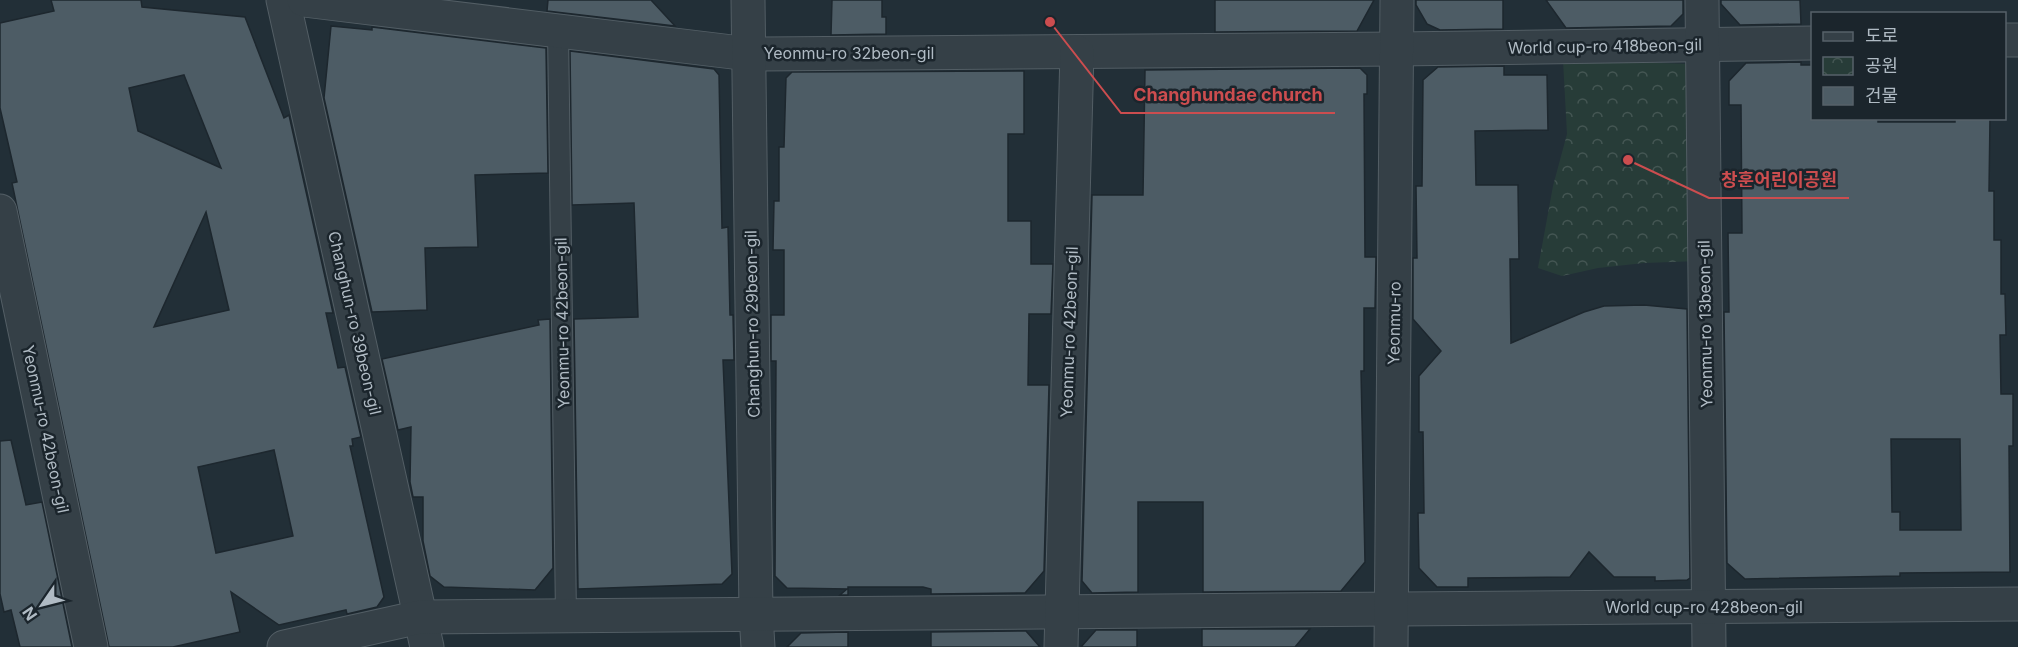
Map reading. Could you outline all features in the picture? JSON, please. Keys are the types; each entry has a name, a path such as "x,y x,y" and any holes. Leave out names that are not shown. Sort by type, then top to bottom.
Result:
{"street":[{"name":"Changhun-ro 39beon-gil","path":"283,0 423,632"},
{"name":"Yeonmu-ro 32beon-gil","path":"304,0 749,54 1398,49"},
{"name":"Changhun-ro 29beon-gil","path":"748,0 758,647"},
{"name":"Yeonmu-ro","path":"1391,647 1397,0"},
{"name":"Yeonmu-ro 13beon-gil","path":"1702,0 1709,647"},
{"name":"World cup-ro 418beon-gil","path":"1398,49 1811,43"},
{"name":"Yeonmu-ro 42beon-gil","path":"1061,647 1060,613 1077,52"},
{"name":"Yeonmu-ro 42beon-gil","path":"0,211 91,647"},
{"name":"World cup-ro 428beon-gil","path":"1390,608 2018,604"},
{"path":"284,647 566,616 1390,608"}],"lane":[{"name":"Yeonmu-ro 42beon-gil","path":"558,31 566,616"}],"green space":[{"path":"1563,60 1691,64 1699,261 1644,263 1598,268 1562,276 1538,268 1553,186 1567,134"}],"building":[{"path":"51,0 141,0 142,7 245,17 284,118 289,115 333,313 326,313 338,368 345,367 361,437 352,439 353,446 350,446 384,597 377,607 347,614 346,610 279,625 231,592 240,632 173,647 109,647 12,183 17,182 0,108 0,23 54,11","holes":["184,75 221,168 138,131 129,88","206,212 229,310 154,327","274,450 293,536 216,553 198,467"]},
{"path":"548,0 651,0 675,26 547,11"},
{"path":"832,0 882,0 882,17 886,17 886,34 831,35"},
{"path":"1215,0 1374,0 1357,31 1215,32"},
{"path":"1416,0 1503,0 1503,29 1440,30 1427,24 1416,5"},
{"path":"1546,0 1683,0 1683,14 1671,26 1566,28"},
{"path":"1721,0 1800,0 1801,24 1740,25 1721,4"},
{"path":"331,26 372,30 372,27 546,48 548,173 475,175 478,247 425,248 427,310 372,312 324,98"},
{"path":"570,51 714,69 719,75 722,228 728,227 730,315 733,315 734,360 723,360 732,574 722,584 578,589 574,319 638,317 634,203 572,205"},
{"path":"1801,62 1801,65 1811,65 1811,120 1955,122 1955,120 1990,120 1989,191 1994,191 1994,240 2001,240 2001,294 2005,294 2006,335 2000,335 2001,394 2013,394 2013,446 2009,446 2010,572 1900,573 1900,576 1745,579 1727,563 1724,312 1729,312 1728,233 1742,233 1741,105 1729,105 1729,81 1746,63","holes":["1891,439 1960,439 1961,530 1900,530 1900,512 1892,512"]},
{"path":"1504,66 1504,75 1547,75 1548,130 1475,131 1476,185 1518,185 1519,259 1510,259 1511,343 1584,312 1604,306 1644,305 1687,309 1690,578 1687,580 1655,581 1655,577 1614,577 1589,552 1570,577 1468,578 1468,587 1437,587 1419,568 1418,513 1424,513 1423,432 1419,432 1419,376 1441,351 1413,319 1413,258 1417,258 1416,186 1422,186 1423,80 1438,67"},
{"path":"1360,68 1367,75 1367,94 1364,94 1365,257 1376,257 1375,308 1364,308 1364,371 1361,371 1365,562 1341,591 1203,592 1203,502 1138,502 1138,592 1092,593 1082,581 1092,195 1143,195 1145,70"},
{"path":"1024,71 1024,134 1008,134 1008,221 1031,221 1031,264 1053,264 1051,314 1029,314 1028,385 1049,385 1044,571 1025,593 931,594 931,589 923,587 848,587 848,595 840,595 847,589 787,588 775,576 776,361 771,361 771,315 784,315 784,250 773,250 774,201 779,201 779,147 784,147 786,78 792,72"},
{"path":"550,319 553,568 535,590 444,587 430,576 423,541 423,497 413,497 410,482 411,427 398,430 382,359 539,325 538,320"},
{"path":"11,440 26,505 42,502 72,647 20,647 11,610 4,612 0,594 0,441"},
{"path":"1202,629 1310,629 1295,647 1202,647"},
{"path":"1096,630 1137,630 1137,647 1081,647"},
{"path":"1026,631 1040,647 931,647 931,632"},
{"path":"848,632 848,647 787,647 801,633"}],"place":[{"name":"Changhundae church","path":"1050,22"},
{"name":"창훈어린이공원","path":"1628,160"}]}
